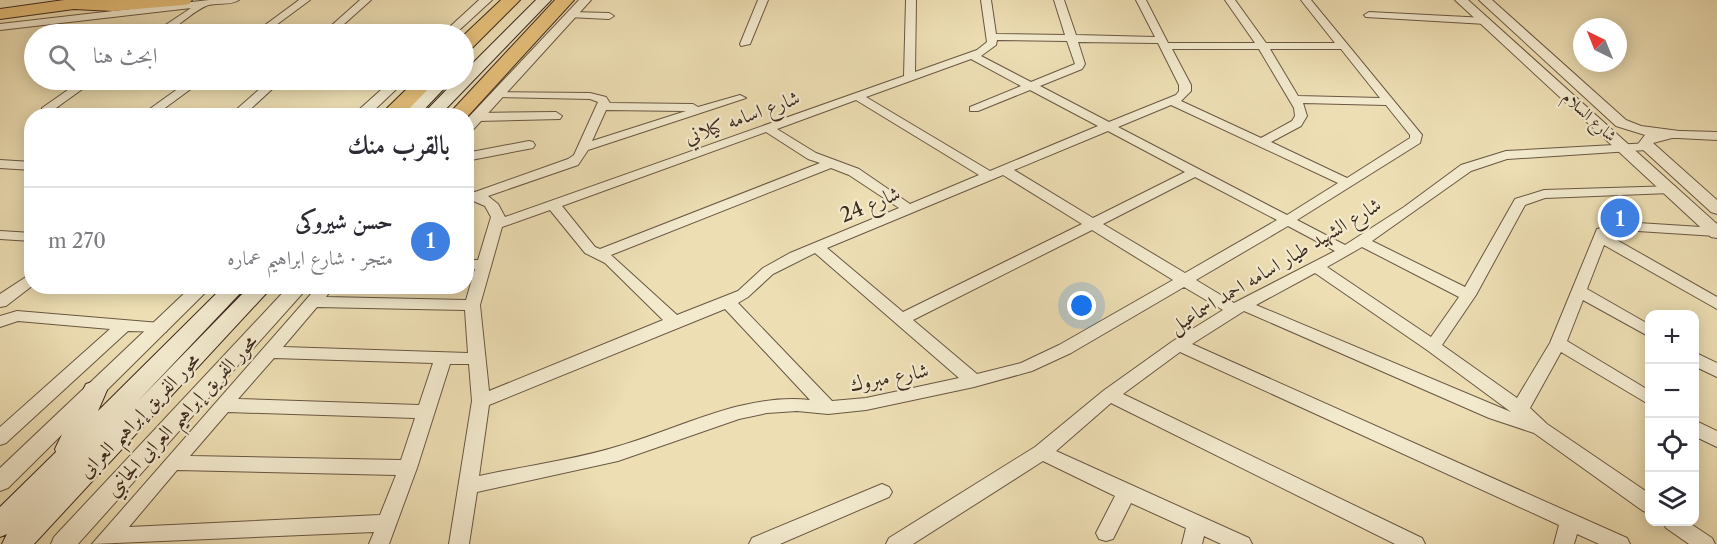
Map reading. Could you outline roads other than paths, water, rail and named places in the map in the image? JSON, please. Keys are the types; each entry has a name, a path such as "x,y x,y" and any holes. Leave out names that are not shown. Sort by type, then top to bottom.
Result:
{"highway":[{"path":"0,14 104,0"},
{"path":"75,4 113,6 183,0"},
{"path":"474,35 511,0"},
{"path":"465,108 568,7"},
{"path":"397,108 416,90"}],"main road":[{"path":"474,51 526,0"},
{"path":"474,71 544,0"},
{"path":"416,108 434,90"},
{"path":"437,108 455,90"},
{"name":"محور الفريق إبراهيم العرابى","path":"0,525 229,294"},
{"name":"محور الفريق إبراهيم العرابى","path":"16,544 255,294"},
{"path":"62,463 95,390"}],"street":[{"path":"26,24 234,0"},
{"path":"272,24 305,0"},
{"path":"338,24 366,0"},
{"path":"459,24 486,0"},
{"path":"474,121 568,7 585,0"},
{"path":"745,44 763,0"},
{"path":"909,77 911,0"},
{"path":"986,0 992,38 1342,46"},
{"path":"974,109 1078,67 1080,64 1059,0"},
{"path":"1141,0 1185,85 1185,92 1172,101"},
{"path":"1230,0 1262,45 1295,99 1301,116 1297,123 1261,143"},
{"path":"1306,0 1388,102"},
{"name":"شارع السلام","path":"1461,0 1716,232"},
{"path":"1485,0 1621,123 1629,127 1682,135 1717,136"},
{"path":"172,24 204,3"},
{"path":"568,7 609,16"},
{"path":"1369,15 1486,21"},
{"path":"0,27 24,24"},
{"name":"شارع اسامه كيلاني","path":"497,224 971,55 988,48 992,38"},
{"path":"971,55 1346,251"},
{"path":"1545,74 1585,91"},
{"path":"49,108 75,90"},
{"path":"157,108 183,90"},
{"path":"244,108 265,90"},
{"path":"368,108 388,90"},
{"path":"474,194 565,166 579,157 603,106 602,99 590,96 498,94"},
{"path":"857,96 1093,224 1184,279 1239,308 1495,413 1541,429"},
{"path":"584,148 740,98"},
{"path":"1295,99 1388,102"},
{"path":"1172,101 1348,183"},
{"name":"شارع 24","path":"481,401 728,302 743,294 781,263 1172,101"},
{"name":"شارع مبروك","path":"467,486 618,454 737,413 787,406 828,408 866,404 974,381 1026,367 1056,354 1288,220 1416,140 1416,135 1388,102"},
{"path":"603,106 674,109 711,107"},
{"path":"478,117 556,116"},
{"path":"768,128 806,153 854,172 909,209"},
{"name":"شارع السلام","path":"1646,146 1644,142 1648,139 1682,135"},
{"path":"474,155 529,145"},
{"path":"1646,146 1717,209"},
{"name":"شارع الشهيد طيار اسامه احمد اسماعيل","path":"896,544 1042,452 1109,395 1179,345 1239,308 1346,251 1466,168 1485,160 1532,152 1646,146"},
{"path":"598,255 832,163"},
{"path":"0,164 24,166"},
{"path":"903,320 1196,172"},
{"path":"1433,346 1468,295 1520,202 1544,194 1670,189"},
{"path":"459,544 481,401 472,305 497,224 496,210 485,200 474,196"},
{"path":"553,204 590,250 610,260 674,322"},
{"path":"1520,409 1558,343 1602,232 1622,226 1716,232"},
{"path":"0,235 24,236"},
{"path":"1600,237 1717,303"},
{"path":"1361,241 1468,295"},
{"path":"818,247 974,381"},
{"path":"474,264 484,265"},
{"path":"1315,266 1433,346 1520,409 1541,429 1645,502"},
{"path":"0,302 24,284"},
{"path":"1579,291 1645,329"},
{"path":"0,482 195,294"},
{"path":"106,540 270,352 307,294 472,305"},
{"name":"محور الفريق إبراهيم العرابى الجانبي","path":"63,544 307,294"},
{"path":"728,302 828,408"},
{"path":"0,309 17,316 160,328"},
{"path":"0,322 17,316"},
{"path":"0,438 123,326"},
{"path":"1558,343 1645,396"},
{"path":"1179,345 1620,544"},
{"path":"270,352 477,359"},
{"path":"379,544 408,468 443,359"},
{"path":"1699,360 1717,371"},
{"path":"1109,395 1415,544"},
{"path":"224,405 426,412"},
{"path":"1699,430 1717,441"},
{"path":"1042,452 1242,544"},
{"path":"173,463 408,468"},
{"path":"759,544 796,537 882,492"},
{"path":"1106,533 1127,493"},
{"path":"1564,544 1570,522"},
{"path":"106,540 387,524"},
{"path":"1192,544 1197,524"},
{"path":"1679,526 1705,544"}],"place":[{"name":"حسن شيروكى","path":"1620,218"}]}
